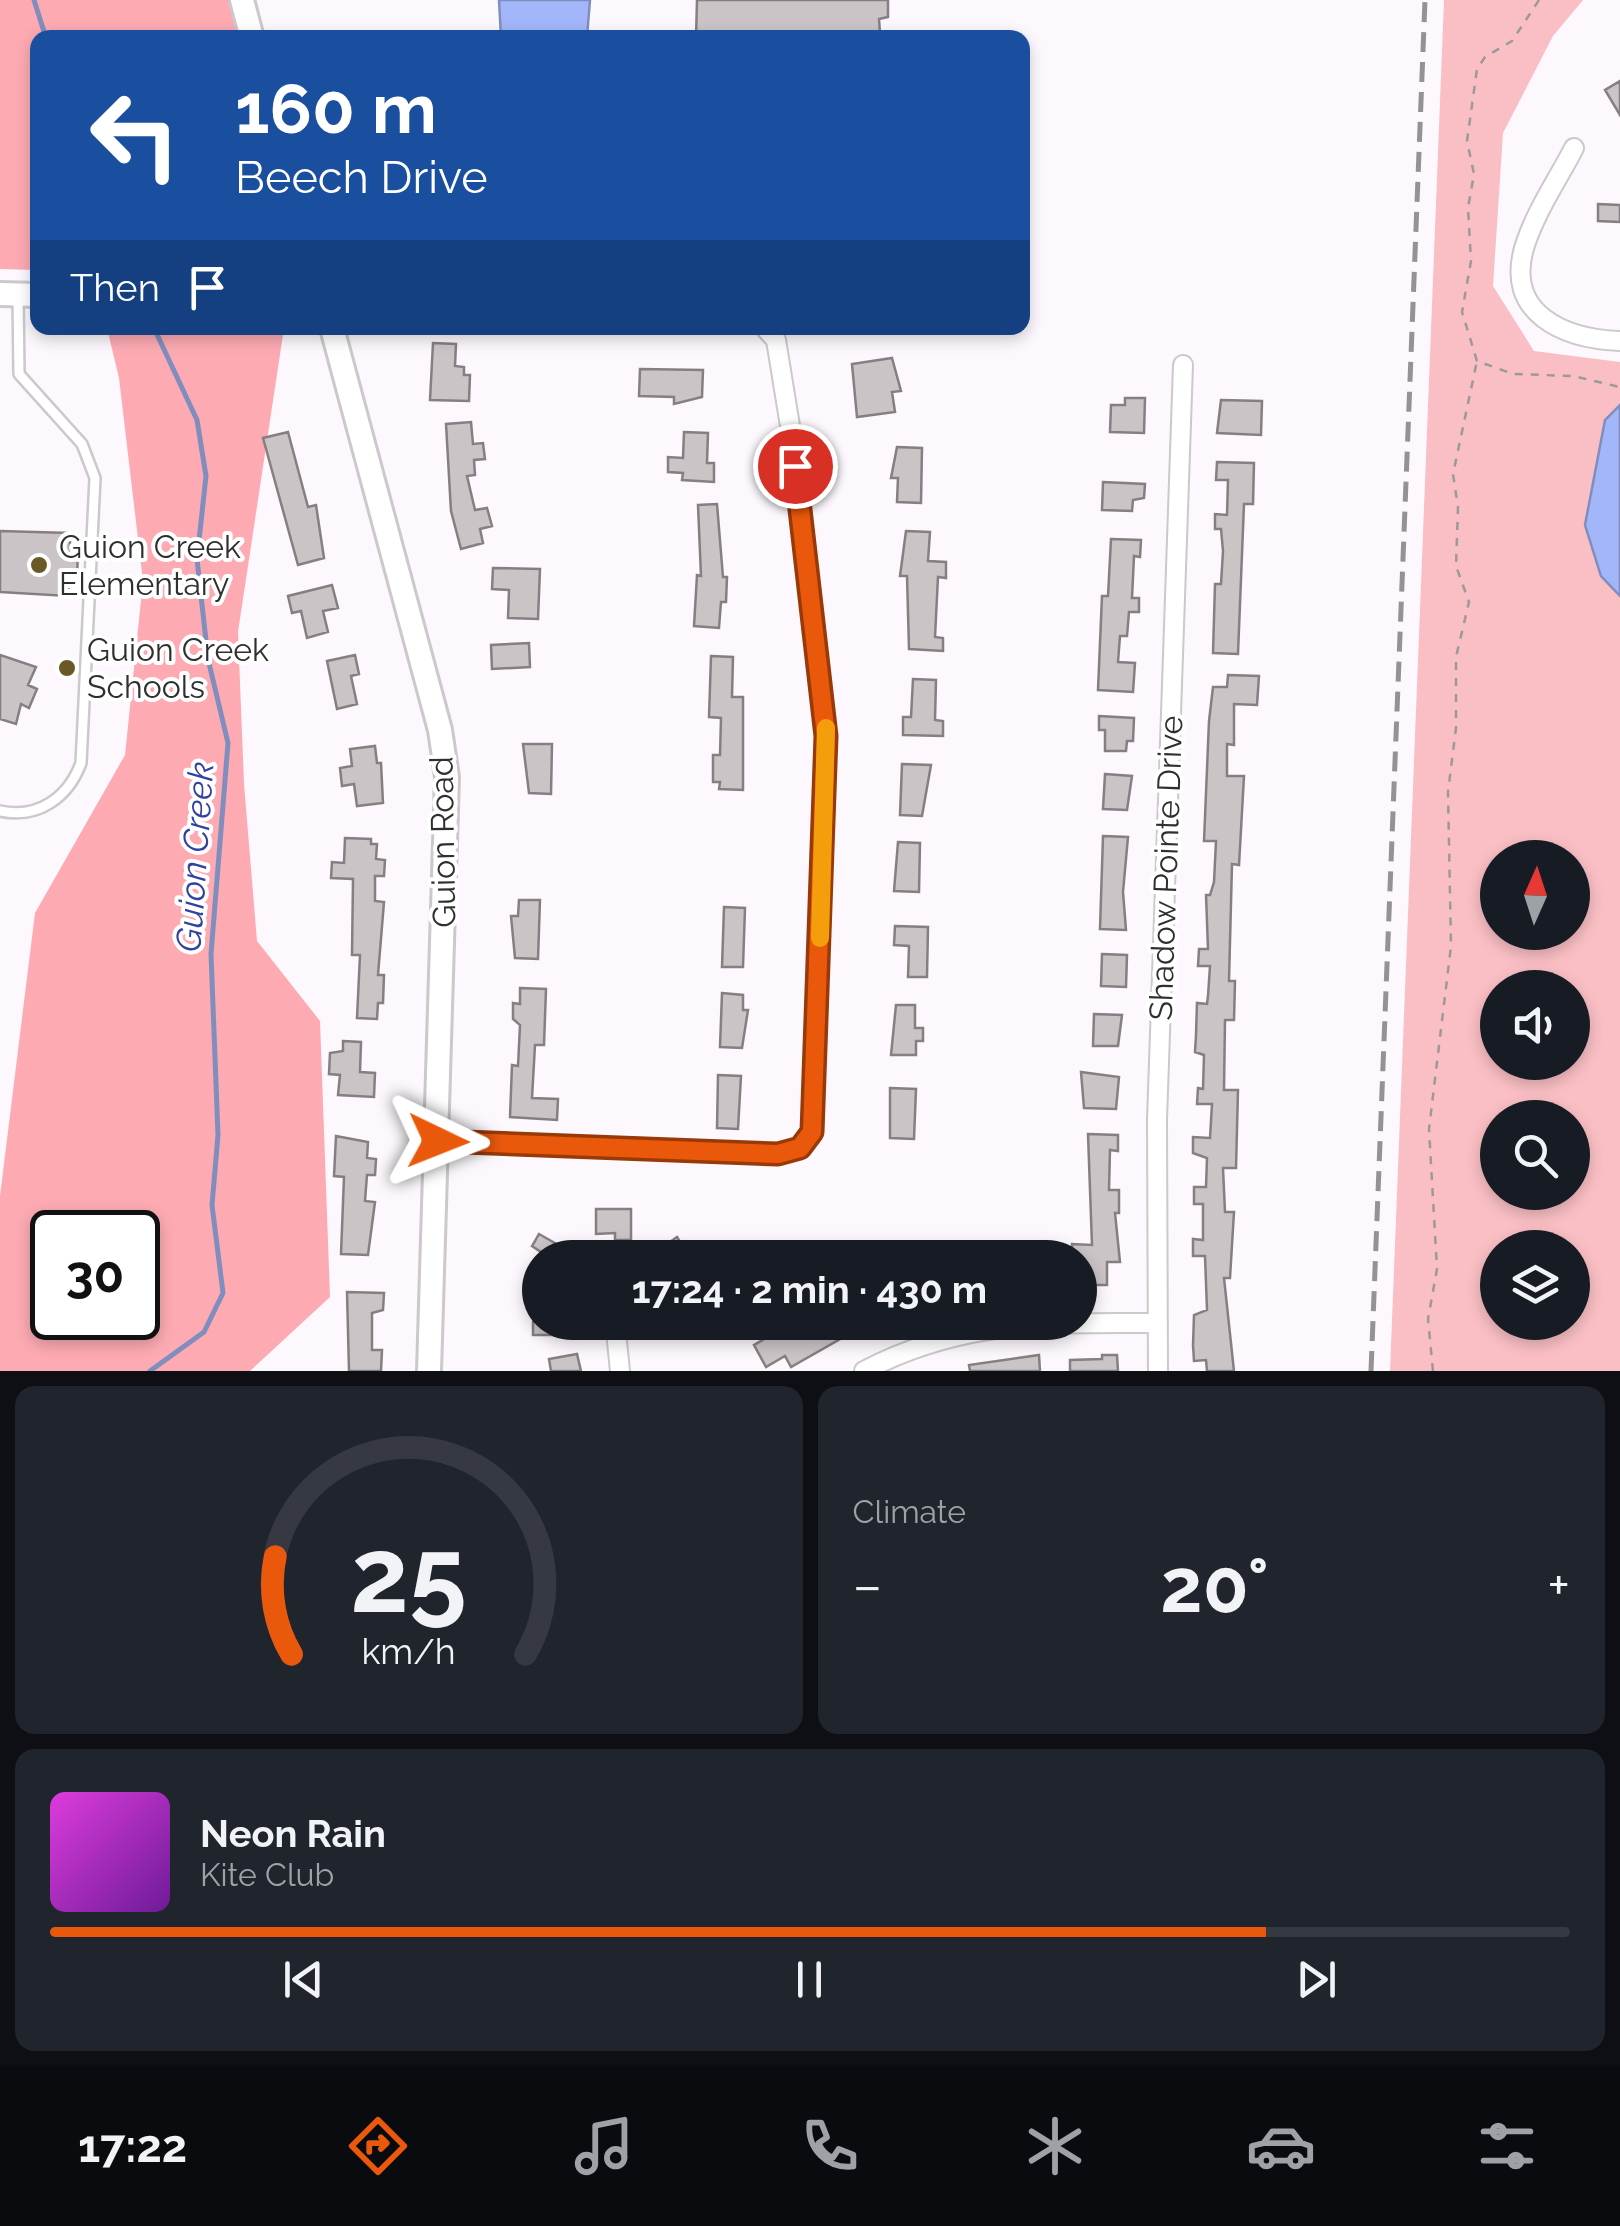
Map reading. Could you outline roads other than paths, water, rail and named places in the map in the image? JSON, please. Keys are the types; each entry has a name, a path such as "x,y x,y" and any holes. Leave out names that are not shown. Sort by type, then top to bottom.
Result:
{"street":[{"path":"242,0 250,30"},
{"path":"1574,148 1527,239 1524,282 1540,316 1565,334 1620,342"},
{"name":"Guion Road","path":"334,335 446,769 449,818 429,1371"},
{"path":"438,1141 778,1154 800,1148 812,1132 826,736 791,432 776,340 771,335"},
{"name":"Shadow Pointe Drive","path":"1158,1371 1157,1126 1183,365"},
{"path":"864,1371 937,1340 996,1326 1158,1323"},
{"path":"616,1340 620,1371"}],"lane":[{"path":"0,811 43,808 66,791 82,763 95,478 82,444 18,374 18,294"},
{"path":"0,352 15,353"}],"water":[{"path":"499,0 590,0 588,30 501,30"},
{"path":"1620,405 1620,596 1601,576 1585,525 1605,420"}],"waterway":[{"name":"Guion Creek","path":"34,0 43,30"},
{"name":"Guion Creek","path":"150,1371 204,1332 223,1293 212,1205 218,1135 211,954 228,743 208,659 197,559 206,476 197,420 157,335"}],"railway":[{"path":"1371,1371 1425,0"}],"place":[{"name":"Guion Creek Elementary","path":"39,565"},
{"name":"Guion Creek Schools","path":"67,668"}]}
